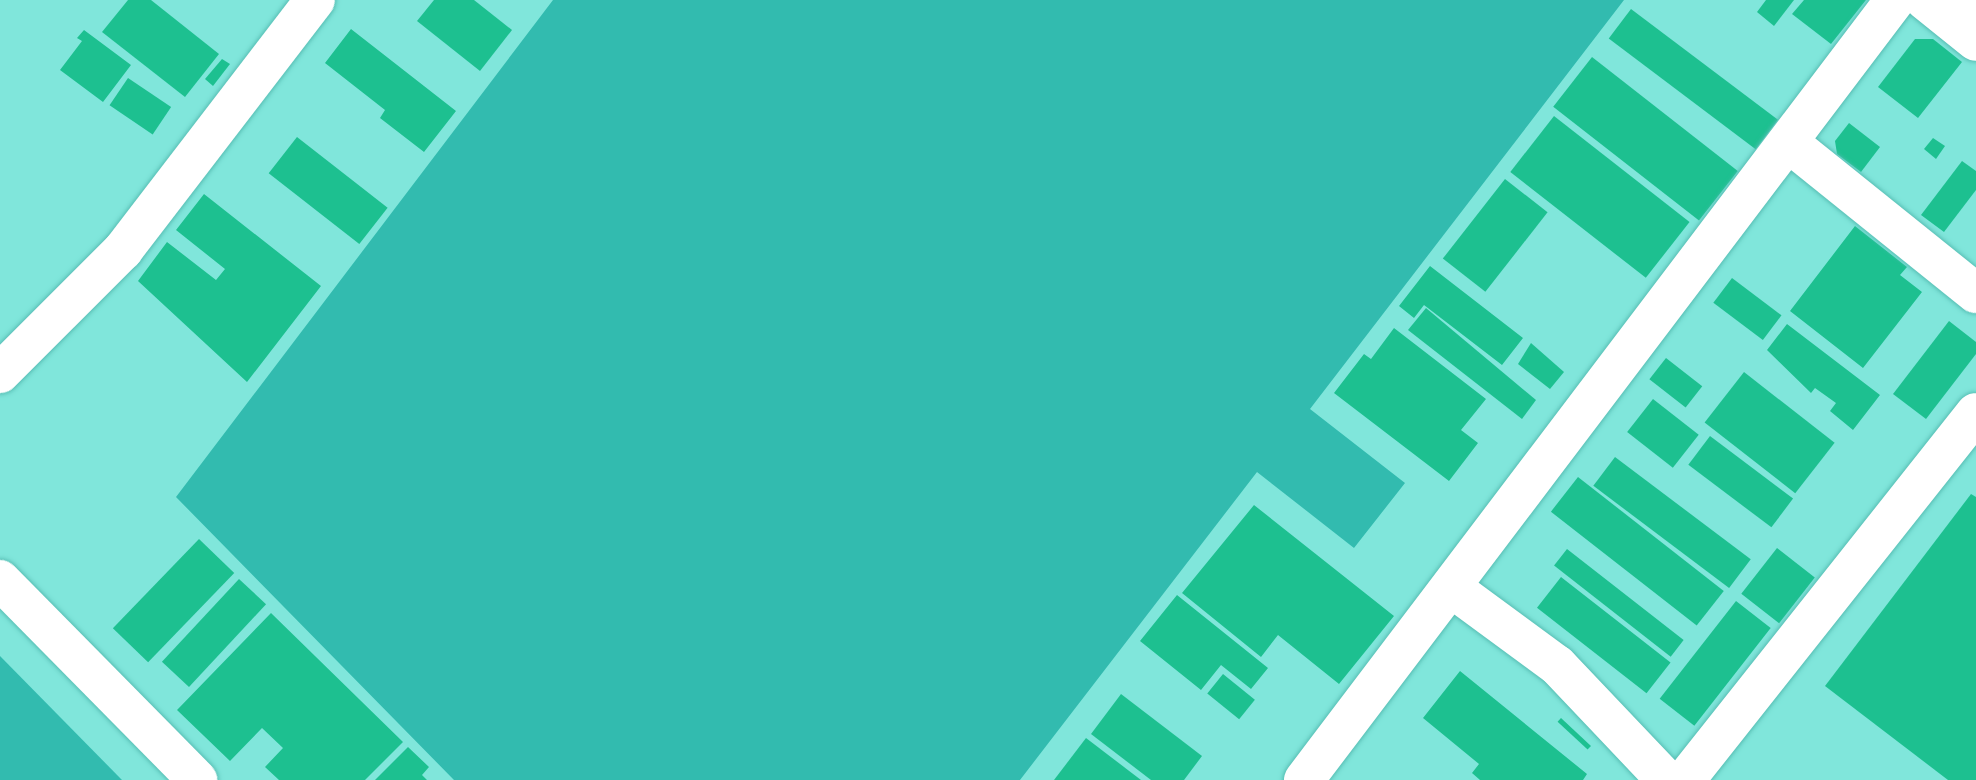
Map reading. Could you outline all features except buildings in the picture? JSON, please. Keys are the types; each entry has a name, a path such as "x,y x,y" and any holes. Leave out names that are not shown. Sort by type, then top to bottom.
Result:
{"street":[{"path":"0,373 123,250 315,0"},
{"path":"1304,780 1895,0"},
{"path":"1925,0 1976,41"},
{"path":"1788,142 1976,293"},
{"path":"1685,780 1976,413"},
{"path":"0,580 197,780"},
{"path":"1452,588 1557,665 1666,780"}],"shaded area":[{"path":"553,0 1624,0 1310,409 1405,483 1354,548 1257,472 1020,780 454,780 176,497"},
{"path":"0,656 122,780 0,780"}]}
